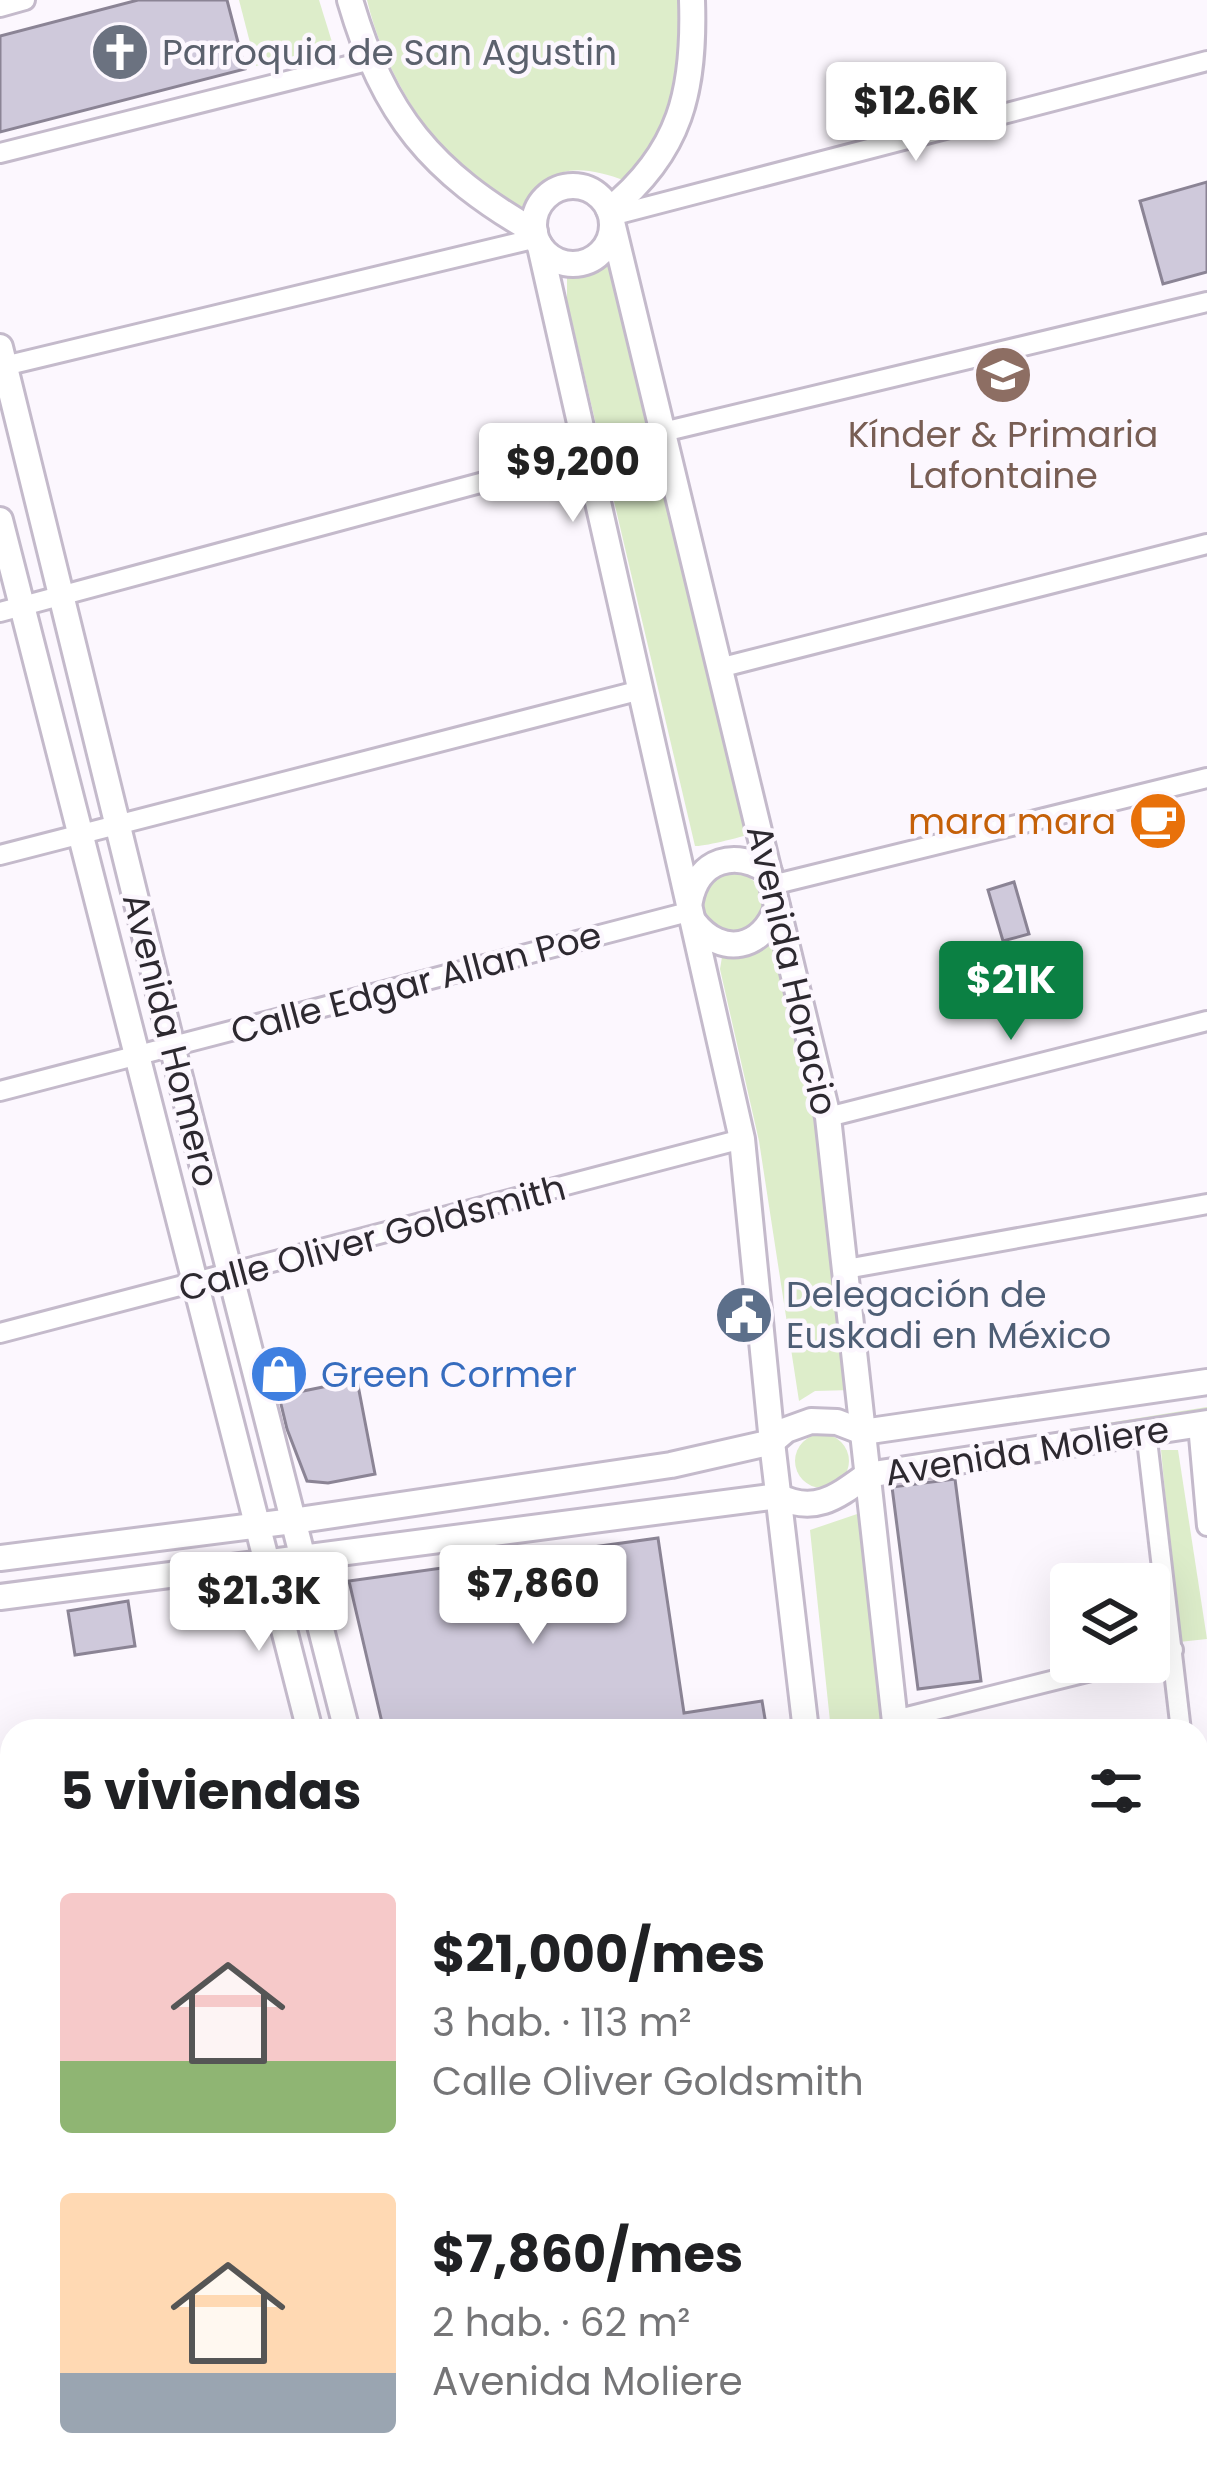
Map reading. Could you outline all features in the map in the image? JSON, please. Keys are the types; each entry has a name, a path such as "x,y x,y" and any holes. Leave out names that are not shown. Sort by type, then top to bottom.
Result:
{"street":[{"path":"0,7 25,0"},
{"path":"350,0 395,111 425,150 456,181 537,239 553,258 580,264 600,254 607,244 611,216 660,161 672,134 688,76 692,0"},
{"path":"0,153 371,60"},
{"path":"611,216 1207,61"},
{"path":"611,216 595,193 574,186 562,188 543,200 538,210 537,239 742,1139 805,1719"},
{"name":"Avenida Horacio","path":"611,216 828,1117 895,1719"},
{"path":"2,360 537,239"},
{"path":"663,432 1207,302"},
{"name":"Avenida Homero","path":"2,360 344,1719"},
{"path":"11,610 588,454"},
{"name":"Avenida Homero","path":"0,520 11,610 81,835 307,1719"},
{"path":"719,668 1207,544"},
{"path":"0,856 641,690"},
{"path":"773,888 1207,778"},
{"path":"692,912 698,878 718,861 743,859 773,888"},
{"path":"692,912 720,944 744,945 768,929 773,888"},
{"name":"Calle Edgar Allan Poe","path":"0,1090 692,912"},
{"path":"828,1117 1207,1021"},
{"name":"Calle Oliver Goldsmith","path":"0,1333 742,1139"},
{"path":"846,1269 1207,1204"},
{"name":"Avenida Moliere","path":"0,1558 671,1465 772,1442 786,1430 811,1421 837,1422 863,1432 1207,1382"},
{"path":"1203,1424 1207,1526"},
{"name":"Avenida Moliere","path":"0,1597 778,1496 796,1503 822,1504 844,1495 867,1475 1203,1424"},
{"path":"1146,1431 1180,1719"},
{"path":"921,1719 1051,1683"}],"green space":[{"path":"239,0 319,0 332,42 256,66"},
{"path":"367,0 684,0 680,70 660,145 626,181 580,170 554,176 543,184 526,213 469,177 431,133 403,92"},
{"path":"607,259 619,261 753,833 706,845 695,846 567,301 567,274 591,273"},
{"path":"732,872 753,881 762,902 753,923 732,932 711,923 702,902 711,881"},
{"path":"770,945 778,950 820,1110 852,1390 815,1391 799,1401 759,1141 720,969 722,957"},
{"path":"1207,1407 1207,1424 888,1475 885,1459"},
{"path":"822,1434 841,1442 849,1461 841,1480 822,1488 803,1480 795,1461 803,1442"},
{"path":"1161,1450 1178,1450 1207,1639 1179,1642"},
{"path":"866,1511 889,1719 830,1719 810,1530"}],"building":[{"name":"Parroquia de San Agustin","path":"138,0 227,0 245,69 0,132 0,36"},
{"path":"1207,182 1207,272 1163,284 1140,201"},
{"path":"1014,882 1029,934 1003,941 988,890"},
{"path":"357,1380 375,1474 328,1483 307,1481 279,1396"},
{"path":"955,1479 981,1681 918,1689 892,1487"},
{"path":"658,1538 684,1713 762,1701 765,1719 381,1719 349,1581"},
{"path":"128,1601 135,1646 75,1655 68,1611"}],"place":[{"name":"Parroquia de San Agustin","path":"120,52"},
{"name":"Kínder & Primaria Lafontaine","path":"1003,375"},
{"name":"mara mara","path":"1158,821"},
{"name":"Delegación de Euskadi en México","path":"744,1315"},
{"name":"Green Cormer","path":"279,1374"}]}
